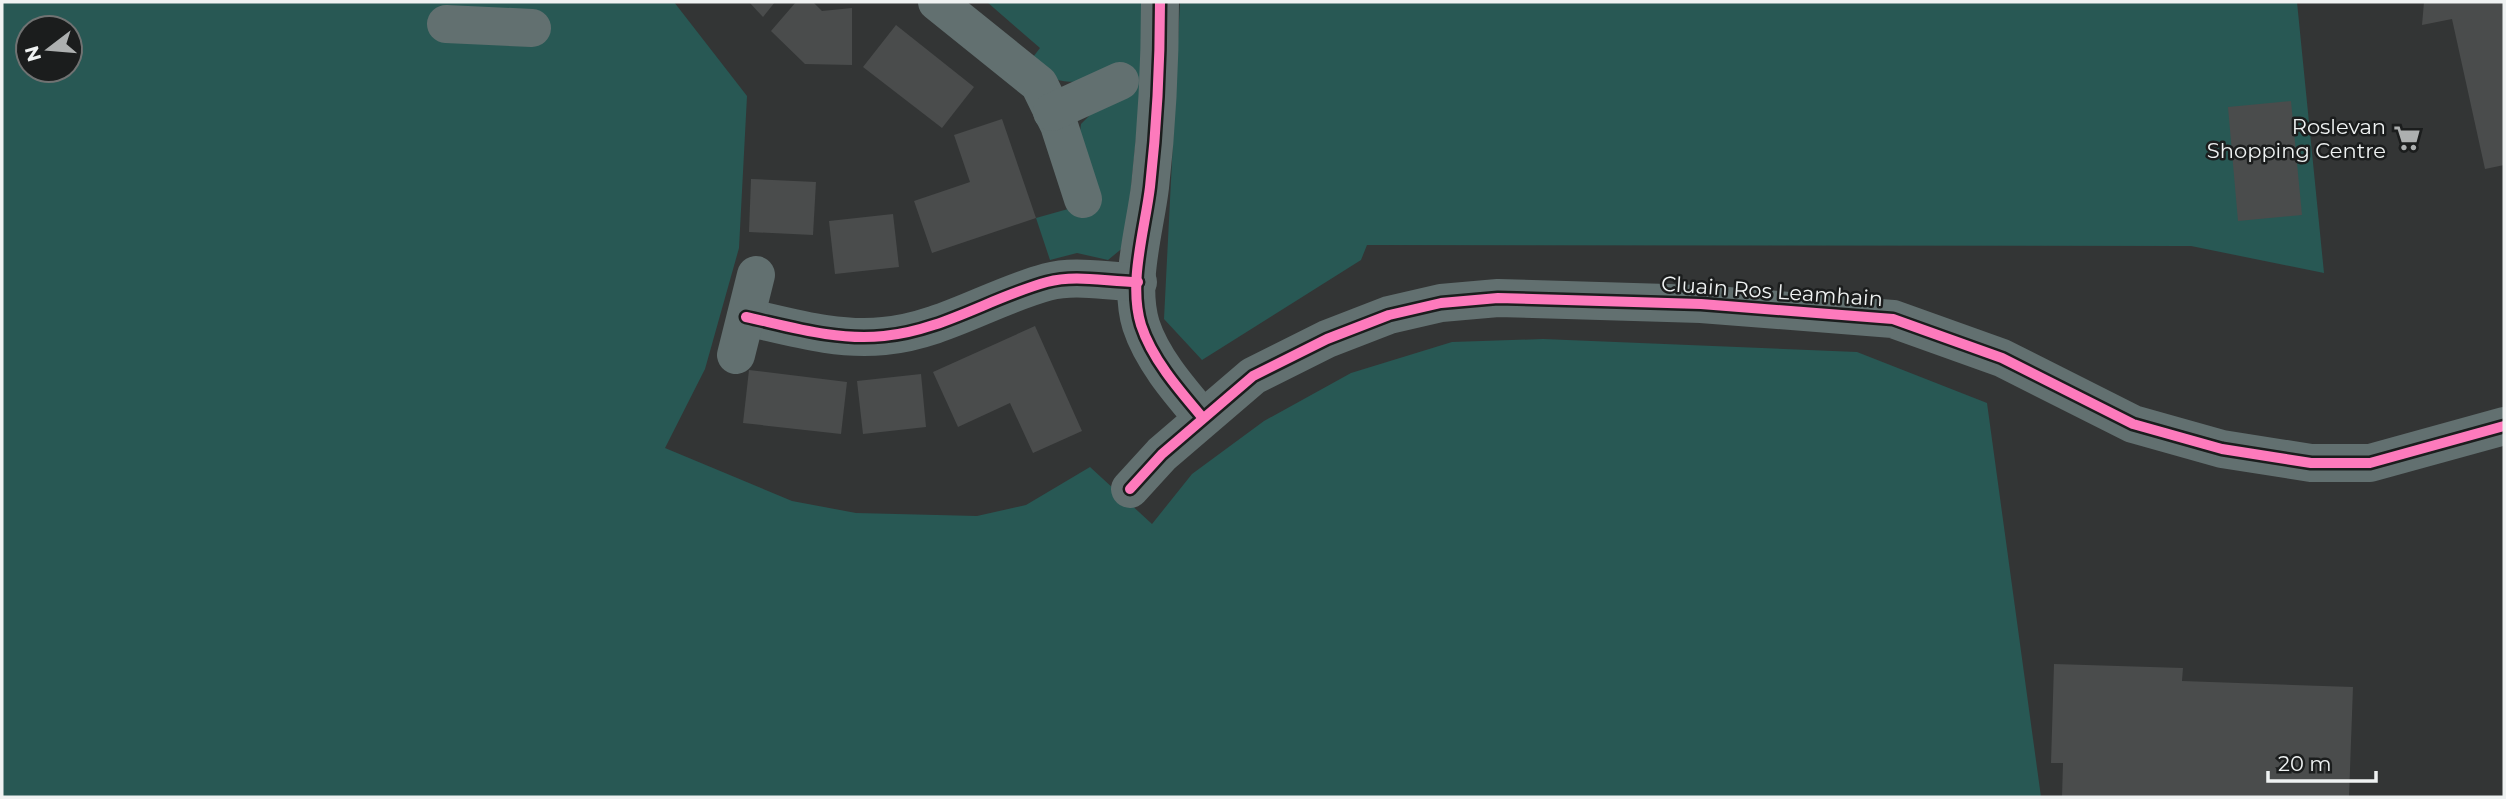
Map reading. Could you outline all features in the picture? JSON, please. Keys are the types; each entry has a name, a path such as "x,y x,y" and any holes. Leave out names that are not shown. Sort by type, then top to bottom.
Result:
{"street":[{"path":"937,2 1039,84 1052,111 1083,199"},
{"path":"1160,2 1160,84 1149,191 1139,248 1140,323 1154,355 1202,417"},
{"path":"446,24 491,14 532,28"},
{"path":"1052,111 1120,81"},
{"path":"736,355 756,275"},
{"path":"746,317 836,336 885,336 936,324 1049,281 1072,278 1138,282"},
{"name":"Cluain Ros Leamhain","path":"1130,489 1161,454 1252,376 1327,340 1389,315 1441,303 1498,298 1701,304 1893,319 2002,358 2133,424 2222,449 2311,463 2370,463 2504,426"}],"shaded area":[{"path":"2,2 674,2 747,96 739,248 705,369 665,448 792,501 856,513 977,516 1026,505 1090,467 1152,524 1192,474 1264,421 1351,373 1452,342 1543,339 1857,352 1987,403 2041,797 2,797"},
{"path":"987,2 1145,2 1149,11 1125,246 1108,260 1077,253 1050,260 1036,218 1100,200 1079,140 1081,124 1097,108 1083,80 1060,81 1030,61 1040,48"},
{"path":"1180,2 2297,2 2324,273 2191,246 1367,245 1361,260 1202,360 1164,319"}],"building":[{"path":"749,2 775,2 763,17"},
{"path":"796,2 813,2 822,11 852,8 852,65 805,64 771,31"},
{"path":"2424,2 2504,2 2504,165 2485,169 2452,19 2422,25"},
{"path":"896,25 974,87 942,128 863,67"},
{"path":"2291,101 2302,215 2238,221 2228,107"},
{"path":"1002,119 1036,218 932,253 914,201 970,182 954,135"},
{"path":"751,179 816,182 813,235 749,232"},
{"path":"893,214 899,267 835,274 829,221"},
{"path":"1035,326 1082,431 1033,453 1010,403 958,427 933,372"},
{"path":"749,370 847,382 841,434 743,423"},
{"path":"921,374 926,427 863,434 857,381"},
{"path":"2054,664 2183,668 2182,681 2353,687 2349,797 2062,797 2063,763 2051,763"}],"cycle path":[{"path":"1160,2 1156,118 1150,187 1137,274 1137,309 1146,338 1159,362 1202,417"},
{"path":"746,317 832,335 884,336 926,328 1047,282 1081,278 1138,282"},
{"path":"1130,489 1162,454 1253,376 1327,339 1389,315 1441,303 1498,298 1701,304 1893,319 2002,358 2133,424 2222,449 2311,463 2370,463 2504,426"}],"place":[{"name":"Roslevan Shopping Centre","path":"2407,138"}]}
